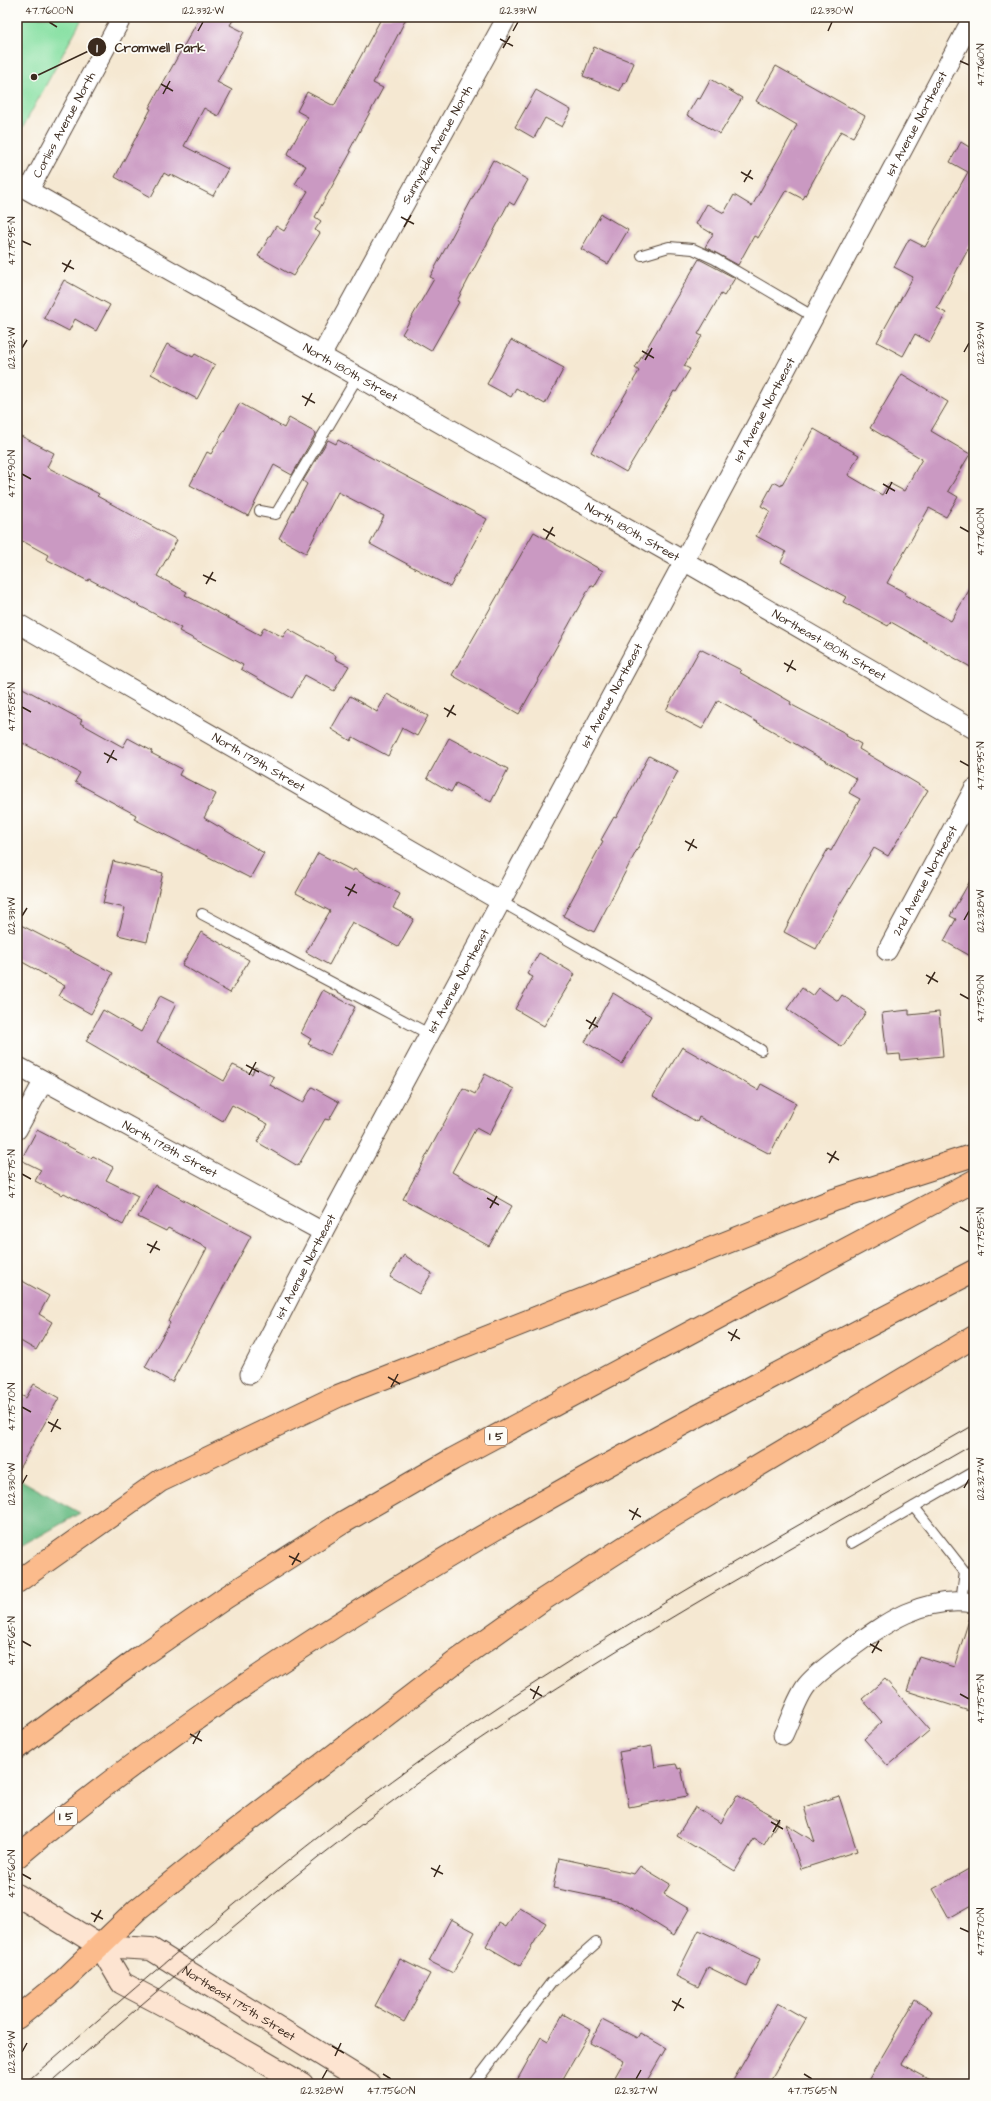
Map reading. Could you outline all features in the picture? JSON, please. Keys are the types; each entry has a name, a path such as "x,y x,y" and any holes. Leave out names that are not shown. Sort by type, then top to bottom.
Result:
{"highway":[{"path":"17,1582 160,1482 338,1396 808,1210 860,1191 974,1155"},
{"name":"I 5","path":"17,1748 40,1729 218,1602 342,1523 453,1459 974,1181"},
{"name":"I 5","path":"17,1856 116,1776 245,1684 364,1607 479,1537 720,1403 974,1271"},
{"path":"17,2018 64,1980 138,1909 230,1835 458,1660 544,1599 670,1518 974,1337"}],"main road":[{"name":"Northeast 175th Street","path":"17,1894 100,1946 122,1983 190,2019 302,2084"},
{"name":"Northeast 175th Street","path":"100,1946 151,1949 369,2084"}],"street":[{"name":"Corliss Avenue North","path":"23,187 122,17"},
{"name":"Sunnyside Avenue North","path":"321,356 508,17"},
{"name":"1st Avenue Northeast","path":"250,1374 323,1232 684,561 973,17"},
{"name":"North 180th Street","path":"23,187 684,561"},
{"name":"Northeast 180th Street","path":"684,561 974,729"},
{"name":"North 179th Street","path":"17,623 500,901"},
{"name":"2nd Avenue Northeast","path":"887,951 974,789"},
{"name":"North 178th Street","path":"17,1066 43,1082 323,1232"},
{"path":"17,1130 43,1082"},
{"path":"784,1735 806,1686 826,1667 885,1623 932,1604 967,1602"}],"lane":[{"path":"642,255 669,246 693,249 715,259 814,317"},
{"path":"260,511 276,514 358,376"},
{"path":"500,901 761,1050"},
{"path":"202,914 429,1034"},
{"path":"851,1543 974,1472"},
{"path":"914,1507 965,1572 967,1602"},
{"path":"474,2084 551,1983 596,1943"}],"green space":[{"path":"17,17 83,17 17,138"},
{"path":"17,1478 80,1513 17,1549"}],"building":[{"path":"200,17 235,17 230,25 244,32 217,82 232,90 218,116 204,108 184,146 228,169 213,196 170,174 169,176 164,173 151,197 115,177 151,109 149,108"},
{"path":"382,17 407,17 373,83 383,88 349,151 351,152 315,217 321,221 315,230 320,233 293,276 258,256 276,226 284,231 308,191 295,184 306,166 287,155 308,117 297,111 307,92 334,106"},
{"path":"594,47 634,63 625,84 623,83 620,91 583,76"},
{"path":"776,66 865,116 853,137 841,131 803,199 786,190 758,238 754,236 738,265 705,247 713,234 696,224 707,204 724,213 734,195 752,206 797,125 756,101"},
{"path":"711,79 742,98 720,134 687,115 697,98 700,99"},
{"path":"536,90 571,110 562,127 545,118 534,138 515,127"},
{"path":"961,142 974,150 974,238 937,308 946,313 930,342 915,334 903,356 877,342 913,277 894,267 909,239 925,247 968,172 950,162"},
{"path":"493,160 528,180 514,205 509,202 457,301 459,302 431,351 402,334 434,279 430,277"},
{"path":"601,214 628,230 608,264 581,249"},
{"path":"699,259 735,278 724,296 721,294 698,334 702,336 684,366 690,369 676,392 674,391 626,472 591,452 639,371 635,368"},
{"path":"64,280 110,305 96,331 75,319 69,331 44,318"},
{"path":"511,340 564,368 545,404 516,388 511,397 487,384"},
{"path":"167,344 193,357 195,354 215,365 197,399 151,374"},
{"path":"902,374 948,402 931,431 970,454 948,491 958,497 946,517 929,508 887,583 951,621 974,582 974,669 891,622 888,626 843,602 846,597 781,562 786,552 756,536 770,511 761,506 774,482 781,486 814,429 859,455 848,475 882,495 889,483 904,491 922,459 870,428"},
{"path":"240,403 284,428 289,418 316,433 292,475 274,465 248,516 190,485 207,452 211,454"},
{"path":"17,434 54,453 47,467 99,494 97,496 177,540 157,576 187,592 185,595 260,635 264,627 283,637 288,629 336,656 335,659 349,666 334,691 305,675 292,698 241,669 243,665 179,631 181,628 89,579 88,581 46,559 48,555 17,538"},
{"path":"328,440 336,444 338,440 487,519 450,587 370,544 384,516 338,492 306,553 279,538 307,484 303,481"},
{"path":"534,532 603,571 594,587 591,585 519,714 452,675"},
{"path":"700,649 741,670 739,672 791,702 790,704 847,734 846,736 861,744 859,749 928,790 888,856 874,848 837,909 816,949 784,932 813,875 828,849 831,851 860,799 849,793 857,779 718,700 702,729 666,710"},
{"path":"17,685 82,720 80,723 123,747 128,738 152,751 151,753 182,769 179,775 216,794 204,818 264,853 250,878 134,819 136,815 75,782 80,773 17,740"},
{"path":"387,694 428,716 417,736 402,728 388,756 353,737 351,741 331,729 350,696 377,712"},
{"path":"449,738 508,769 491,802 456,783 451,792 427,778"},
{"path":"649,756 678,771 594,932 563,916 603,841 601,840 614,817 616,818"},
{"path":"318,853 353,871 354,869 400,894 393,908 414,919 398,947 352,922 329,965 306,952 330,911 296,893"},
{"path":"113,861 163,873 147,942 118,935 125,908 103,903"},
{"path":"974,874 974,958 944,941 956,919 950,916"},
{"path":"17,923 113,973 91,1014 59,996 65,986 17,959"},
{"path":"201,932 249,960 230,993 182,965"},
{"path":"539,953 575,974 544,1026 515,1009 533,977 527,974"},
{"path":"802,988 813,996 819,988 838,1001 842,995 866,1012 842,1047 787,1009"},
{"path":"323,990 355,1007 330,1055 308,1044 311,1039 301,1033"},
{"path":"613,993 651,1016 622,1064 585,1042"},
{"path":"160,996 176,1004 157,1042 224,1081 233,1065 252,1074 255,1067 274,1077 270,1085 303,1103 312,1087 339,1102 329,1120 325,1119 298,1166 257,1142 268,1124 232,1105 223,1121 86,1041 103,1010 141,1032"},
{"path":"909,1010 909,1015 939,1012 943,1056 901,1060 900,1054 887,1055 882,1013"},
{"path":"682,1047 758,1090 761,1084 796,1103 770,1154 699,1117 697,1122 653,1096"},
{"path":"485,1074 514,1089 489,1135 476,1128 452,1172 512,1206 489,1246 403,1199 463,1088 475,1094"},
{"path":"37,1130 91,1158 93,1156 113,1167 106,1180 138,1196 123,1225 64,1193 62,1195 35,1181 41,1170 21,1160"},
{"path":"155,1185 251,1236 172,1382 145,1367 170,1323 168,1321 207,1248 168,1228 166,1231 138,1217"},
{"path":"404,1255 432,1273 419,1294 390,1277"},
{"path":"17,1278 49,1296 39,1314 52,1322 36,1350 17,1339"},
{"path":"34,1384 59,1398 17,1472 17,1393 26,1398"},
{"path":"970,1617 974,1618 974,1697 969,1711 907,1691 919,1656 954,1667"},
{"path":"885,1679 930,1730 888,1766 864,1739 882,1722 862,1699"},
{"path":"652,1746 655,1767 676,1764 678,1769 681,1768 687,1796 629,1807 619,1752"},
{"path":"737,1795 779,1820 764,1845 754,1839 735,1871 677,1836 695,1807 721,1823"},
{"path":"839,1796 857,1851 801,1869 786,1824 815,1842 804,1807"},
{"path":"559,1858 634,1874 640,1866 670,1884 664,1894 689,1909 674,1935 621,1902 553,1888"},
{"path":"974,1866 974,1904 949,1918 933,1889"},
{"path":"519,1907 546,1923 520,1966 486,1946 499,1923 506,1927"},
{"path":"451,1919 475,1932 453,1973 429,1961"},
{"path":"699,1930 760,1959 747,1986 708,1967 698,1987 676,1976"},
{"path":"400,1959 430,1974 404,2022 375,2006"},
{"path":"915,2000 932,2011 901,2064 938,2084 866,2084"},
{"path":"778,2003 806,2019 768,2084 731,2084"},
{"path":"563,2014 591,2030 560,2084 515,2084 541,2037 548,2041"},
{"path":"602,2020 637,2038 640,2033 666,2048 645,2084 611,2084 624,2061 590,2043"}],"tram line":[{"path":"24,2084 191,1940 305,1847 363,1802 483,1717 603,1640 664,1603 974,1425"},
{"path":"49,2084 228,1931 319,1857 413,1786 480,1739 549,1693 618,1650 760,1566 974,1444"}],"place":[{"name":"Cromwell Park","path":"34,77"}]}
